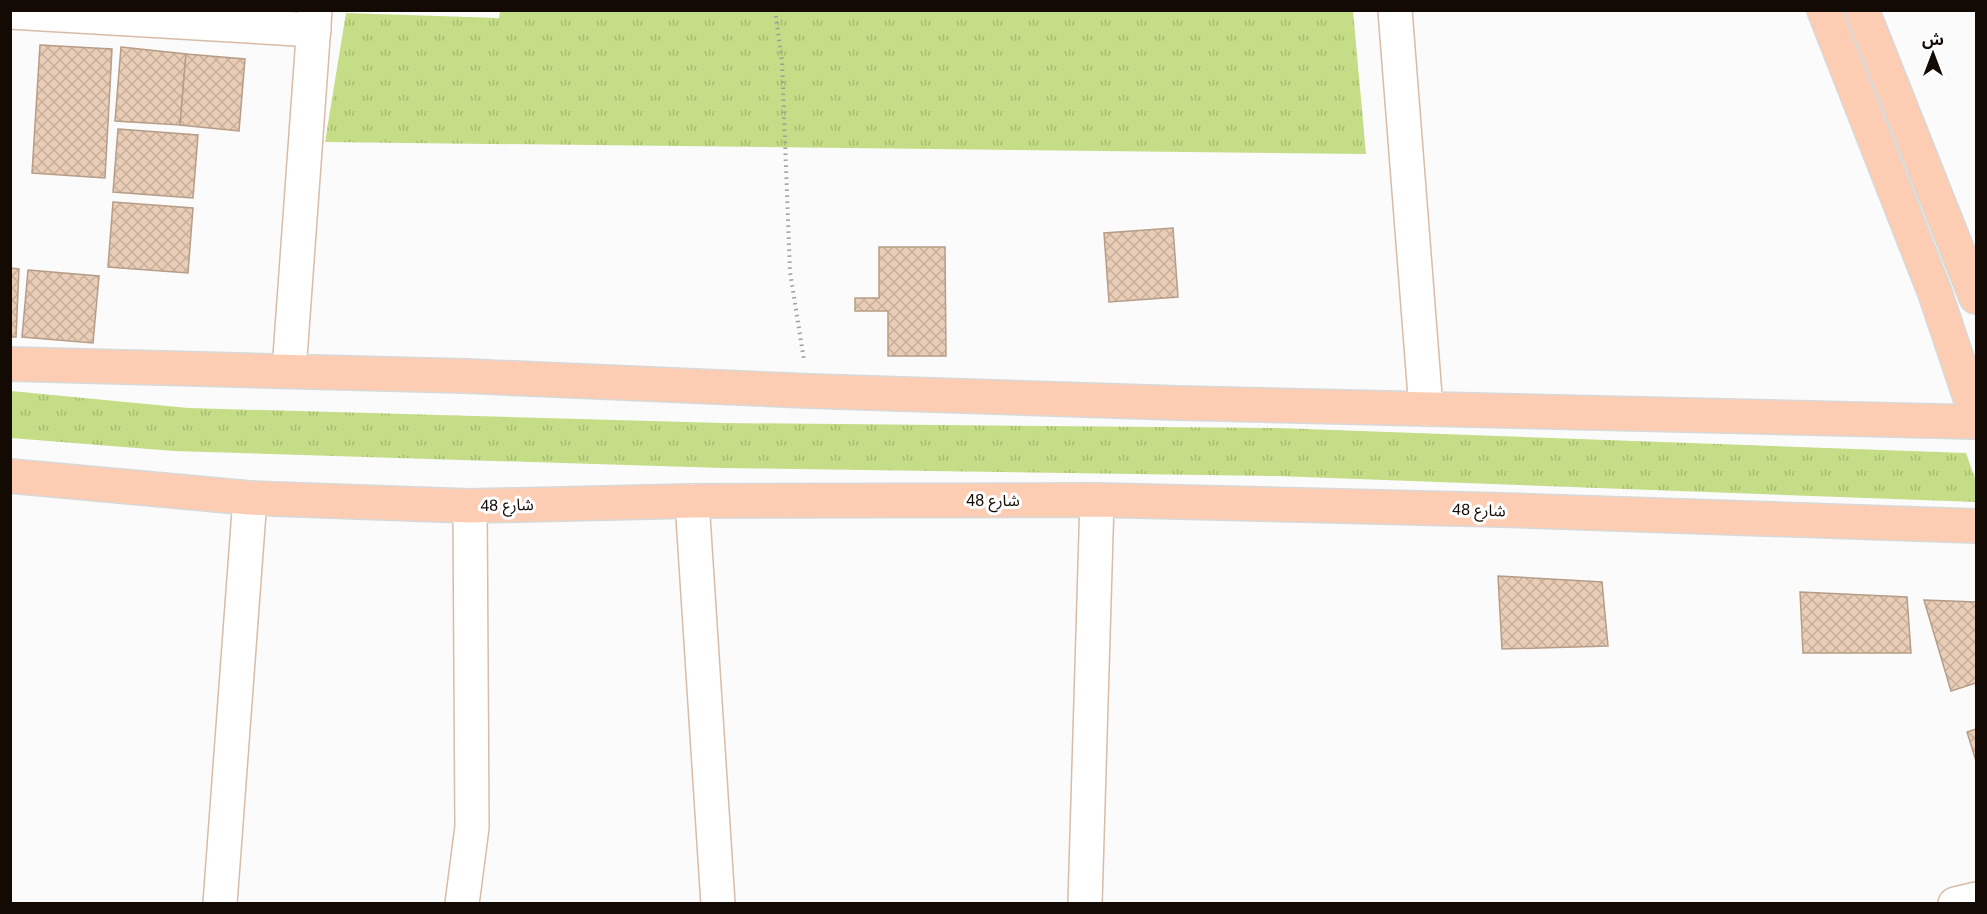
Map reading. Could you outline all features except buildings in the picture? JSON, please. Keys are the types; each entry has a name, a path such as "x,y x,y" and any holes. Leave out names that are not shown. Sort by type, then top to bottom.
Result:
{"main road":[{"path":"1824,10 1935,293 1977,415"},
{"path":"1863,10 1977,297"},
{"path":"10,364 465,376 809,391 1178,403 1977,422"},
{"name":"48 شارع","path":"10,476 249,498 470,506 692,501 1096,500 1977,526"}],"street":[{"path":"1395,10 1426,409"},
{"path":"10,12 315,20 289,371"},
{"path":"220,903 249,498"},
{"path":"1085,903 1096,500"},
{"path":"692,501 718,903"},
{"path":"462,903 472,827 470,506"},
{"path":"1955,903 1977,899"}],"path":[{"path":"775,10 782,62 790,273 809,391"}],"green space":[{"path":"500,11 1353,11 1366,154 325,142 346,13 499,18"},
{"path":"11,391 188,408 722,423 1277,428 1966,453 1976,481 1976,502 1277,476 722,468 174,451 11,438"}]}
